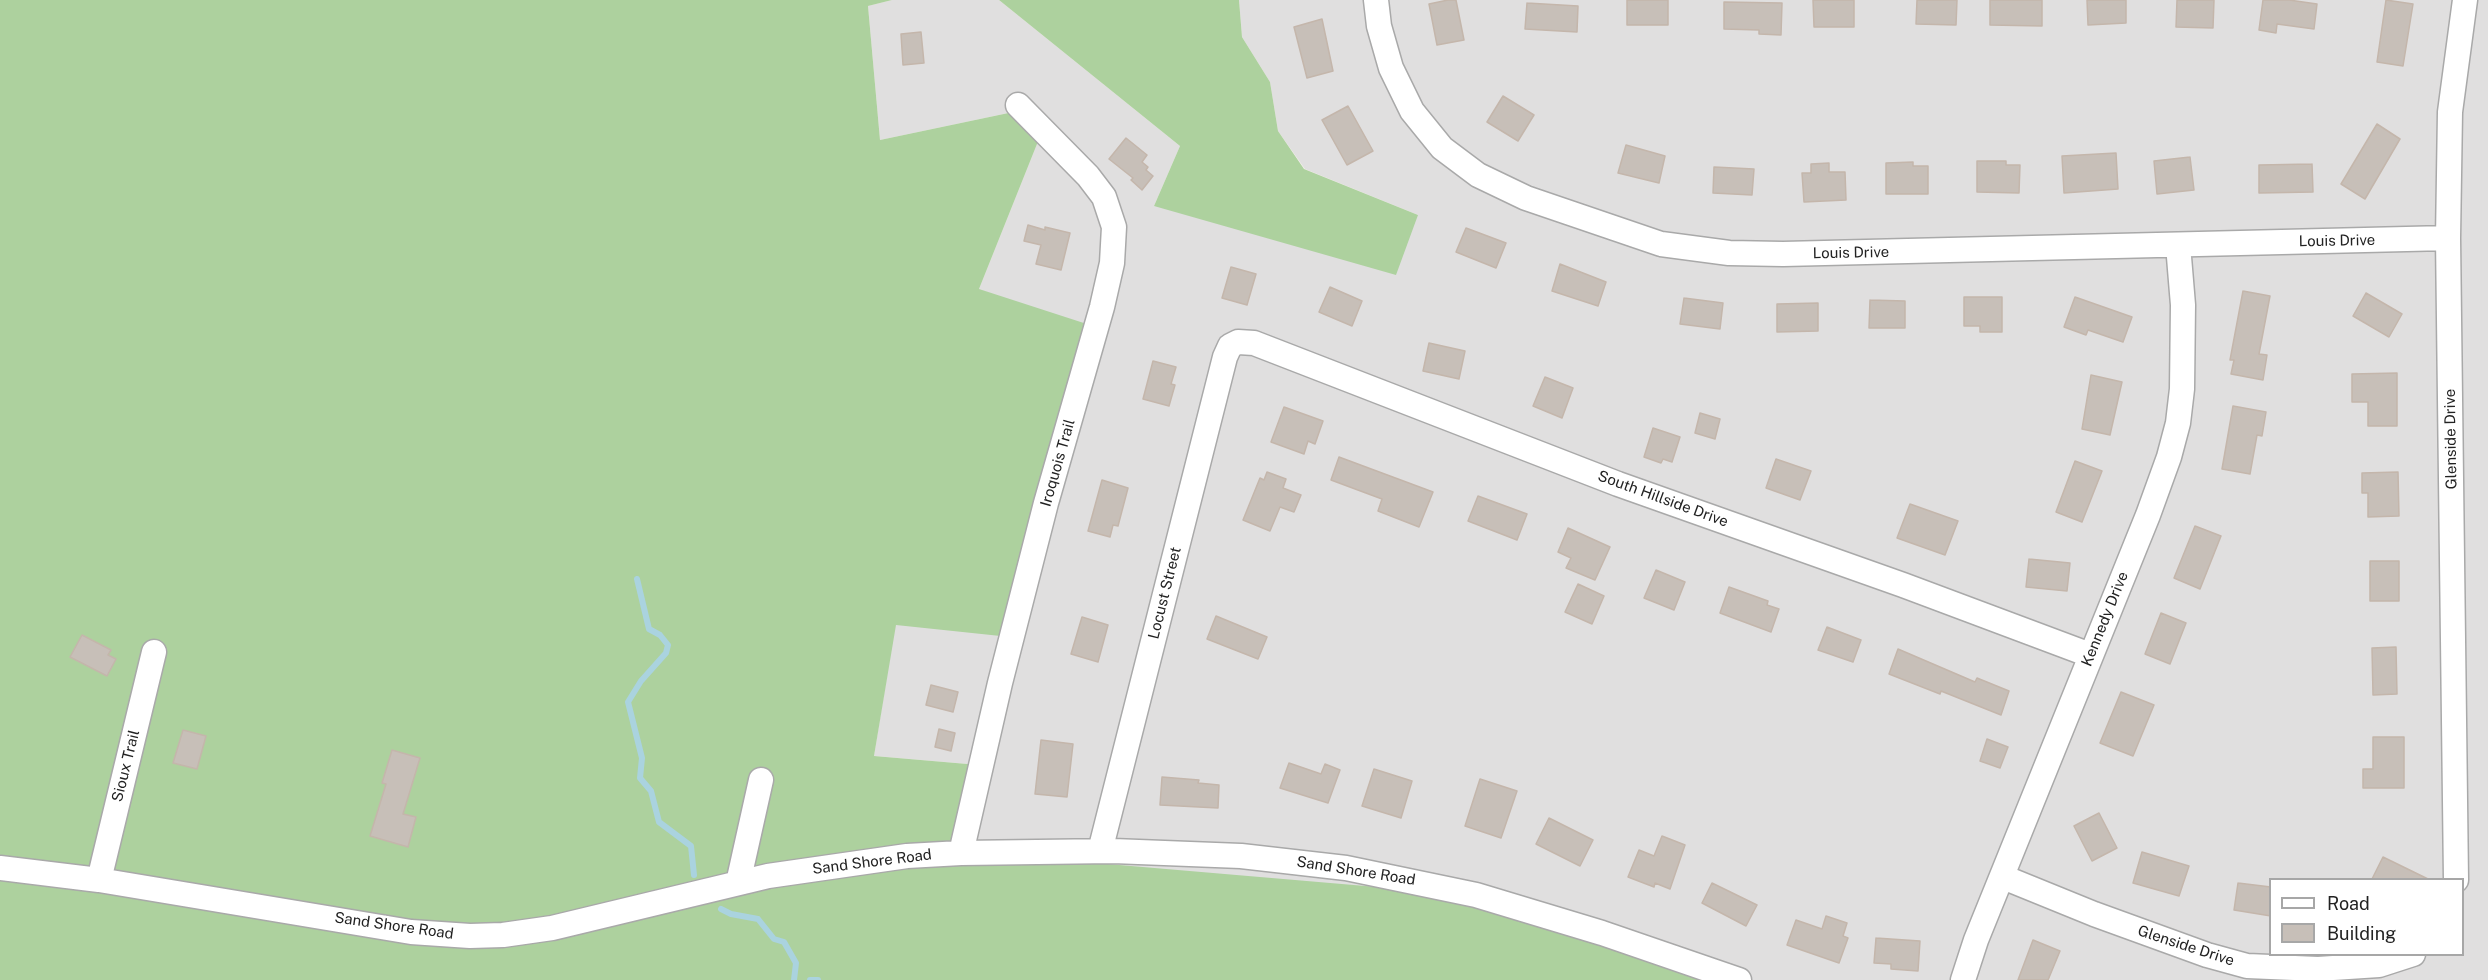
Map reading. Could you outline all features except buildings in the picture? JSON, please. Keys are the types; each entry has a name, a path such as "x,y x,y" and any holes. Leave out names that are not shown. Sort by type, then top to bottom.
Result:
{"street":[{"name":"Louis Drive","path":"1376,0 1379,26 1391,68 1412,111 1442,148 1478,175 1526,198 1661,244 1729,253 1783,254 2448,238"},
{"name":"Glenside Drive","path":"2456,878 2448,238 2450,112 2465,0"},
{"name":"Iroquois Trail","path":"961,853 1008,649 1112,263 1114,227 1109,206 1104,197 1088,176 1018,105"},
{"name":"Kennedy Drive","path":"1963,980 1976,940 2148,515 2169,457 2178,423 2183,362 2183,305 2178,245"},
{"name":"South Hillside Drive","path":"1238,342 1254,342 1618,484 1903,585 2090,655"},
{"name":"Locust Street","path":"1100,851 1225,357 1230,346 1238,342"},
{"name":"Sioux Trail","path":"99,880 154,652"},
{"path":"737,883 761,780"},
{"name":"Sand Shore Road","path":"0,868 99,880 411,932 503,935 543,930 737,883 852,862 961,853 1100,851 1251,856 1336,866 1476,895 1738,980"},
{"name":"Glenside Drive","path":"2003,877 2206,955 2247,966 2318,969 2379,965 2407,956"}],"shaded area":[{"path":"892,0 999,0 1180,146 1154,206 1418,215 1305,169 1278,131 1270,82 1242,37 1239,0 2488,0 2488,980 1718,980 967,852 979,765 874,756 895,625 979,289 1041,134 1018,111 880,140 868,6"}],"green space":[{"path":"0,0 892,0 868,6 880,140 1018,111 1041,134 979,289 1093,326 1010,637 896,625 874,756 979,765 967,852 1459,894 1718,980 0,980"},
{"path":"999,0 1239,0 1242,37 1270,82 1278,131 1304,169 1418,215 1396,275 1154,206 1180,146"}],"waterway":[{"path":"637,579 649,629 660,635 668,645 666,653 641,681 628,702 642,758 640,778 651,791 659,822 691,846 694,875"},
{"path":"721,909 731,914 758,919 774,939 784,942 796,963 794,980"},
{"path":"810,980 818,980"}]}
